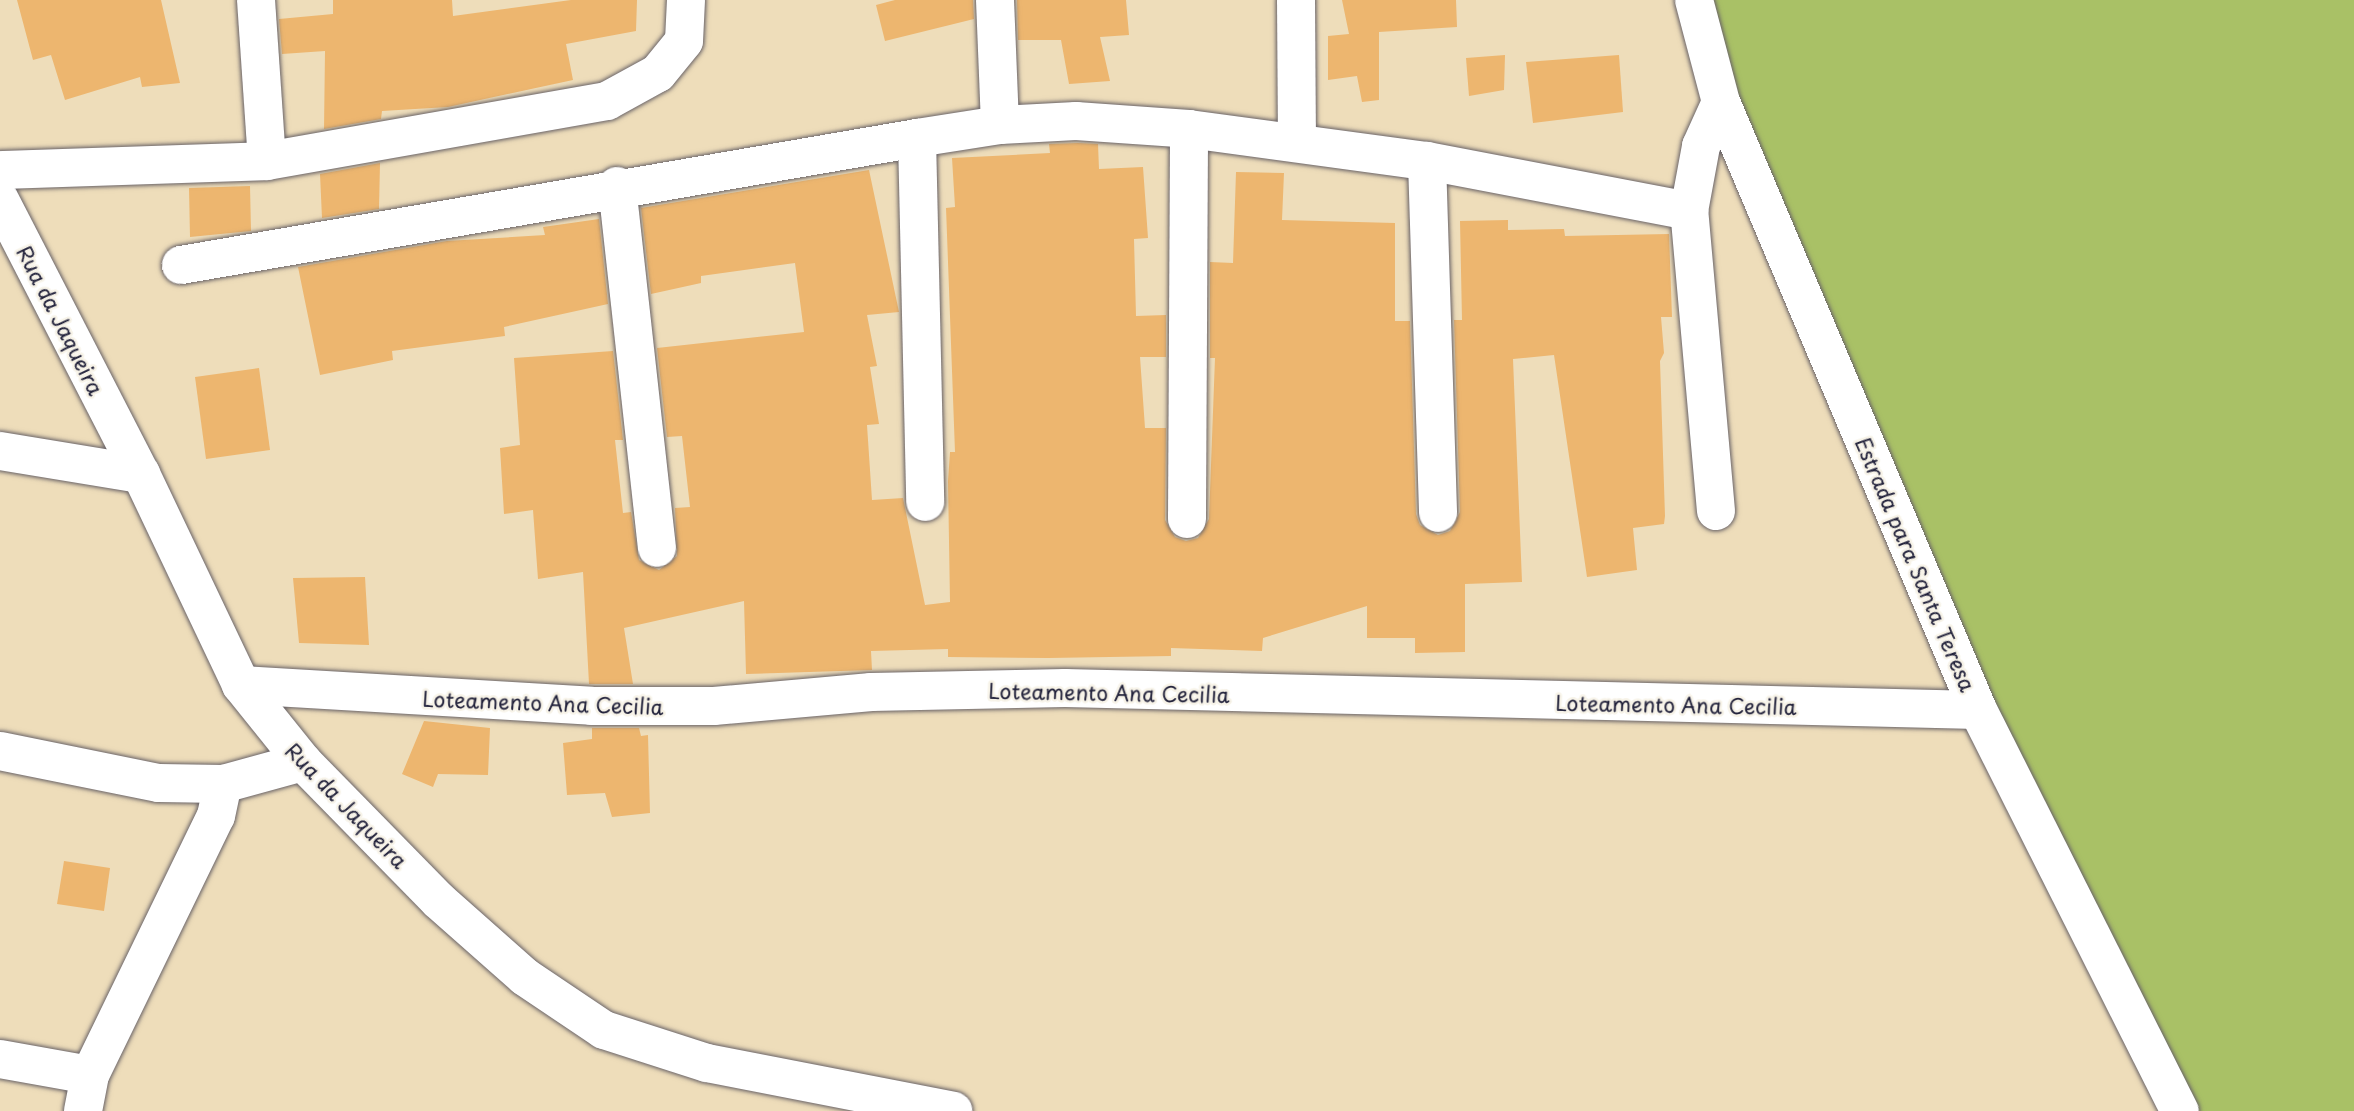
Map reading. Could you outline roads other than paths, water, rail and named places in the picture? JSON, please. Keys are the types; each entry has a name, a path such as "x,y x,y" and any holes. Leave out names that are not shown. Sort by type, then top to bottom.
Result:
{"street":[{"path":"256,0 267,161"},
{"path":"0,170 267,161 607,102 658,73 667,62 684,40 686,0"},
{"path":"995,0 1000,125"},
{"path":"1296,0 1297,144"},
{"name":"Estrada para Santa Teresa","path":"1694,0 1721,102 1978,710 2180,1111"},
{"path":"1716,511 1689,211 1701,146 1721,102"},
{"path":"181,265 617,186 1000,125 1076,121 1189,129 1427,161 1689,211"},
{"path":"1187,519 1189,129"},
{"path":"917,138 925,502"},
{"path":"1427,161 1438,513"},
{"path":"617,186 657,548"},
{"name":"Rua da Jaqueira","path":"0,200 141,474 241,685 303,762 438,900 525,976 604,1030 707,1063 953,1111"},
{"path":"0,451 141,474"},
{"name":"Loteamento Ana Cecilia","path":"241,685 591,706 714,706 870,692 1065,688 1978,710"},
{"path":"0,751 159,783 223,784 303,762"},
{"path":"0,1059 87,1093 216,816 223,784"}]}
